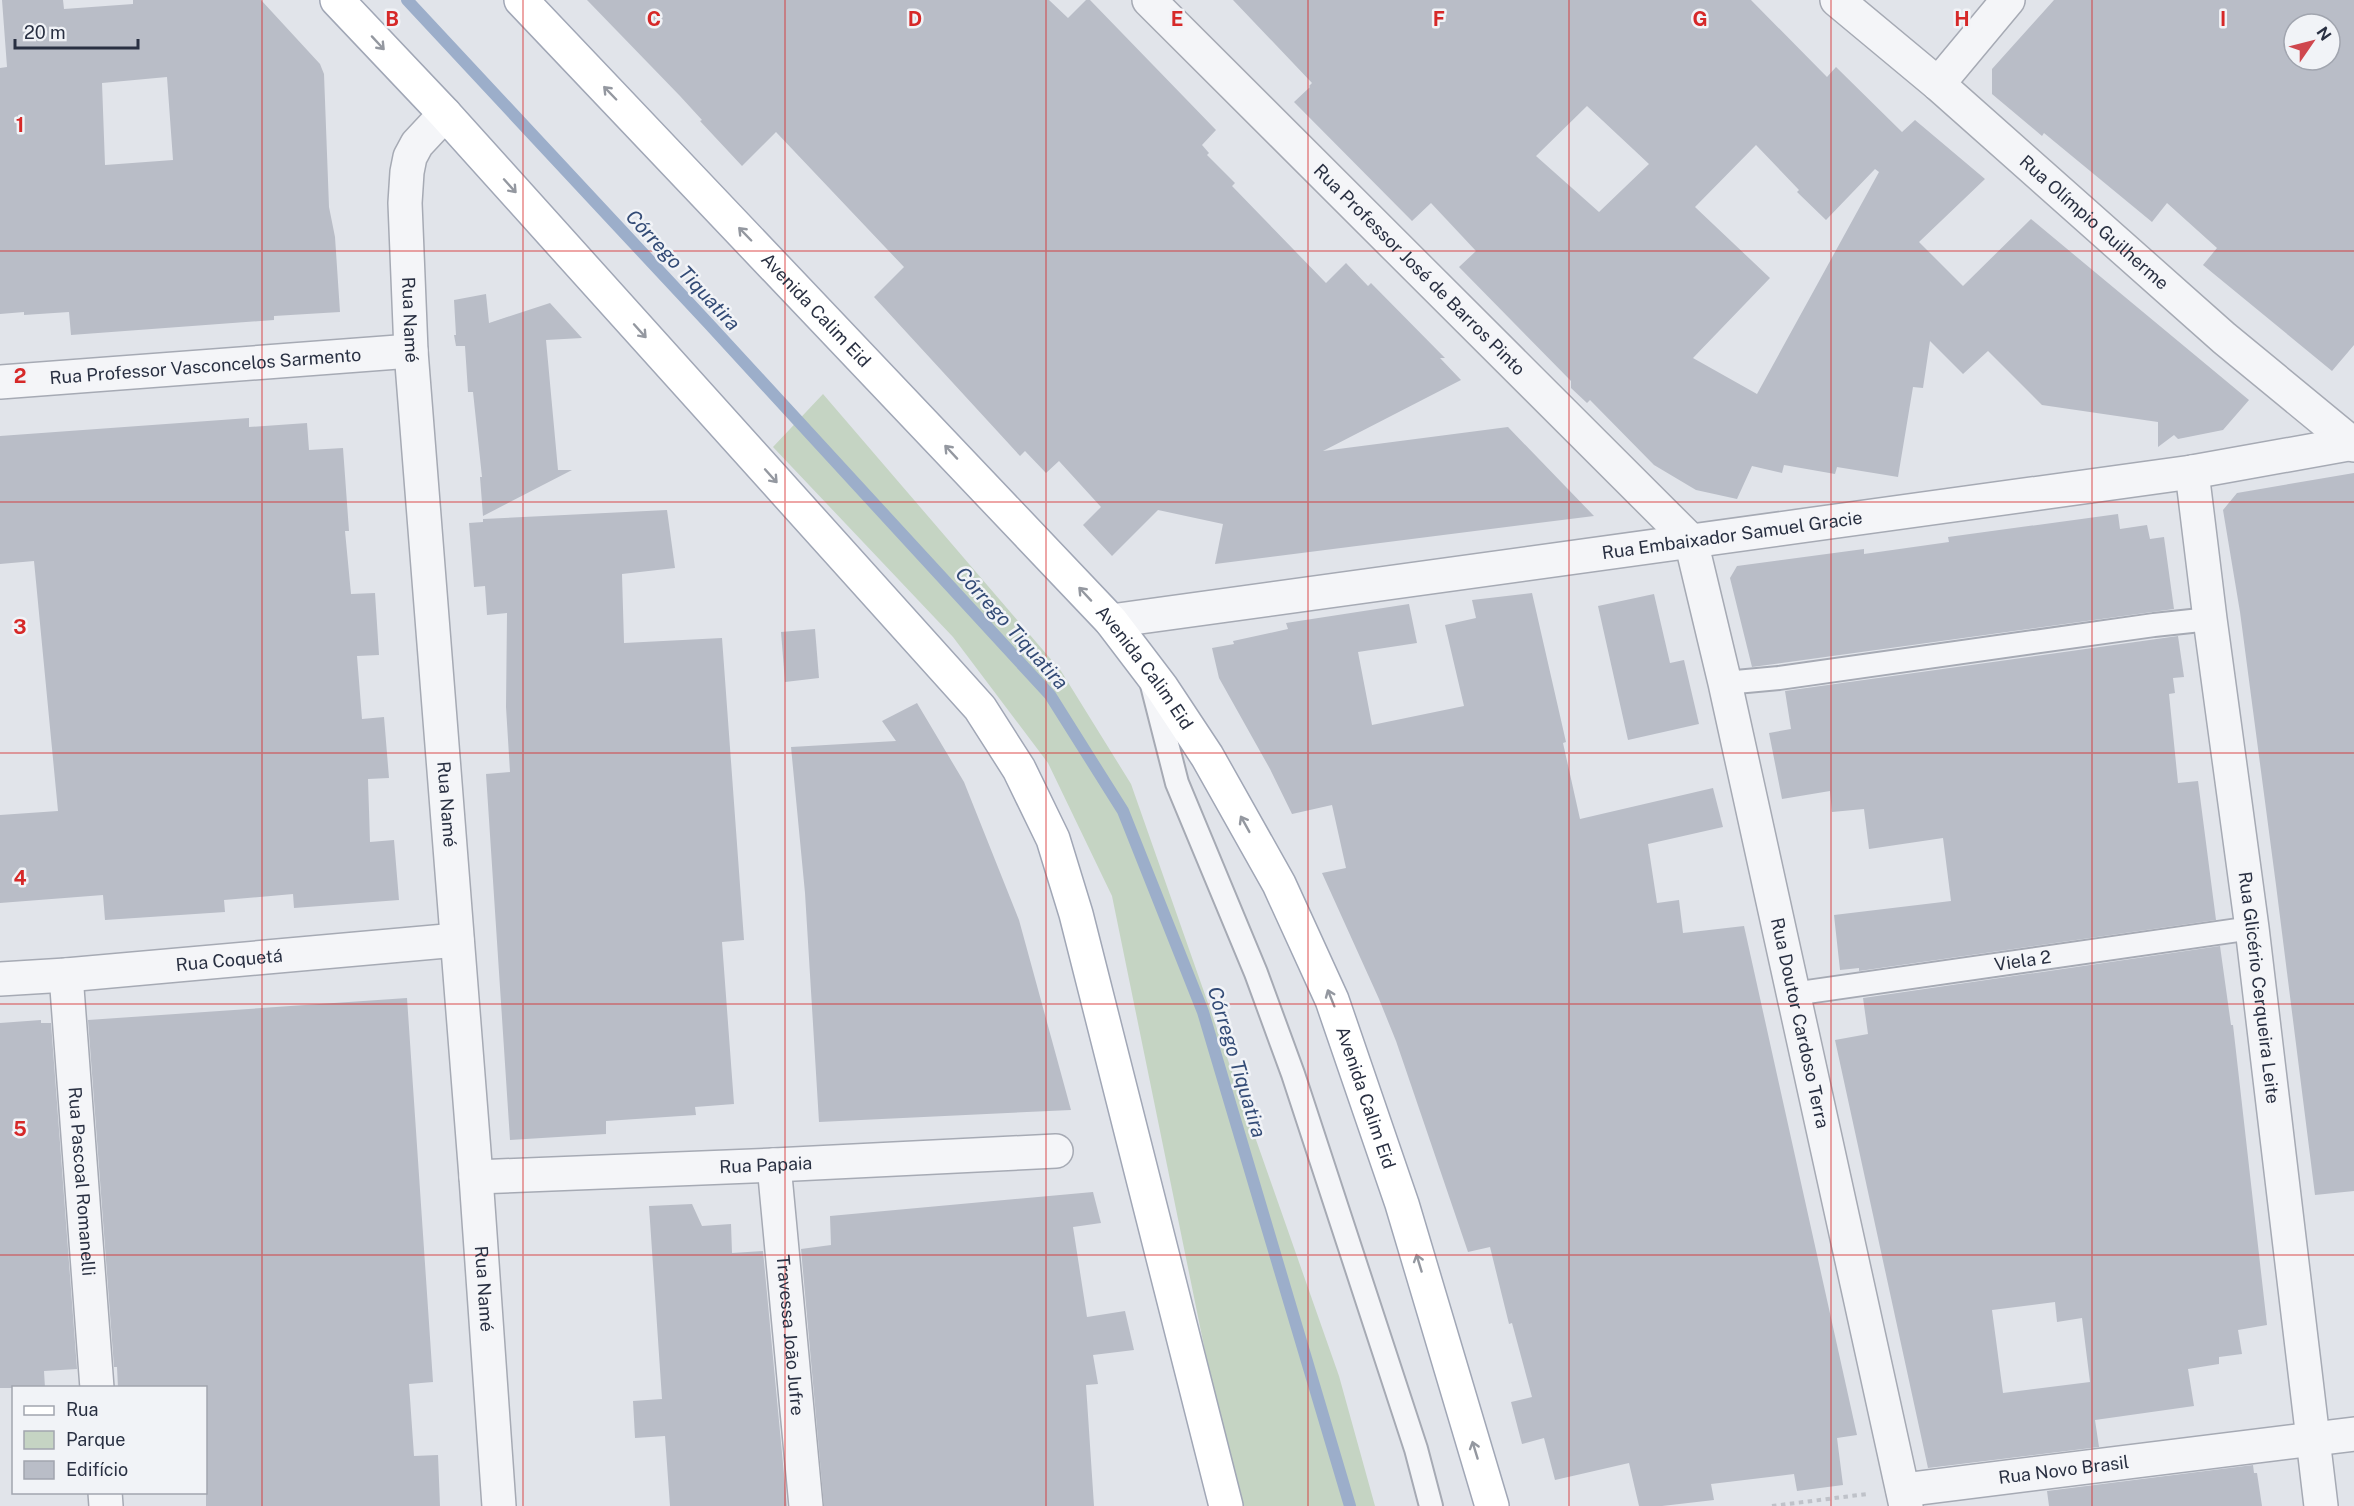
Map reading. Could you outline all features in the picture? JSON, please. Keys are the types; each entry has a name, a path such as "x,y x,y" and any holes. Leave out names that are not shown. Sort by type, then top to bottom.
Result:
{"main road":[{"path":"337,0 445,114 980,708 1019,770 1053,838 1076,914 1226,1506"},
{"name":"Avenida Calim Eid","path":"521,0 1110,621 1148,669 1213,765 1279,884 1332,1000 1402,1204 1492,1506"}],"street":[{"name":"Rua Professor José de Barros Pinto","path":"1149,0 1691,541"},
{"name":"Rua Olímpio Guilherme","path":"1837,0 1938,84 2224,338 2353,444"},
{"path":"1938,84 2008,0"},
{"name":"Rua Namé","path":"445,114 417,144 410,157 405,203 411,351 476,1177 499,1506"},
{"name":"Rua Professor Vasconcelos Sarmento","path":"0,382 411,351"},
{"name":"Rua Embaixador Samuel Gracie","path":"1110,621 2192,472 2353,444"},
{"name":"Rua Glicério Cerqueira Leite","path":"2192,472 2252,928 2311,1439 2321,1506"},
{"name":"Rua Doutor Cardoso Terra","path":"1691,541 1725,683 1904,1498"},
{"name":"Rua Coquetá","path":"0,980 457,940"},
{"name":"Rua Pascoal Romanelli","path":"66,975 97,1386"},
{"name":"Rua Papaia","path":"476,1177 774,1165 1056,1150"},
{"name":"Travessa João Jufre","path":"774,1165 806,1506"},
{"name":"Rua Novo Brasil","path":"1904,1498 2354,1434"}],"lane":[{"path":"1725,683 1779,678 2154,624 2210,619"},
{"path":"1148,669 1177,783 1256,973 1293,1074 1416,1449 1431,1506"},
{"name":"Viela 2","path":"1793,994 2252,928"}],"path":[{"path":"1772,1506 1904,1498"}],"green space":[{"path":"823,394 1061,671 1131,784 1339,1376 1375,1506 1244,1506 1223,1439 1112,896 1048,763 953,637 773,447"}],"building":[{"path":"2,0 63,0 64,9 133,4 133,0 261,0 320,64 324,74 329,207 335,237 340,312 274,316 274,320 71,335 69,312 0,314 0,68 7,67","holes":["167,77 173,160 105,165 102,83"]},
{"path":"587,0 1049,0 1068,18 1086,0 1090,0 1216,130 1202,145 1209,153 1207,155 1235,183 1232,186 1326,283 1346,263 1368,286 1371,283 1445,358 1440,358 1461,380 1323,451 1508,427 1594,516 1215,564 1223,524 1158,510 1112,556 1083,525 1101,507 1059,461 1046,473 1025,451 1020,456 874,297 904,267 776,132 742,166 680,96"},
{"path":"1233,0 1751,0 1827,77 1836,67 1902,132 1915,120 1985,179 1919,242 1963,286 2031,219 2249,400 2223,430 2178,439 2174,435 2158,447 2158,422 2042,405 1988,351 1963,374 1930,341 1923,388 1913,387 1898,477 1837,467 1835,474 1784,465 1782,473 1752,466 1737,499 1696,490 1654,465 1590,400 1587,403 1571,388 1571,381 1459,267 1476,251 1431,203 1412,221 1294,102 1312,83","holes":["1587,106 1649,164 1599,212 1536,156","1756,145 1799,190 1797,192 1826,220 1875,169 1879,172 1757,394 1693,358 1770,278 1695,207"]},
{"path":"2054,0 2354,0 2354,345 2332,371 2203,265 2217,248 2167,203 2152,222 2044,133 2042,136 1992,94 1992,69"},
{"path":"486,294 489,323 550,303 582,338 546,340 558,470 572,470 483,516 480,477 482,477 473,392 468,392 465,346 456,346 454,300"},
{"path":"249,418 249,427 307,423 309,450 343,448 349,531 345,531 351,594 375,593 379,655 357,656 362,719 384,717 389,778 368,779 370,842 394,840 399,900 294,908 293,894 224,900 225,912 105,920 103,895 0,903 0,815 58,811 34,561 0,564 0,436"},
{"path":"2354,473 2354,1191 2315,1195 2240,612 2223,510 2237,493"},
{"path":"667,510 675,568 622,574 624,643 722,638 744,940 722,942 734,1104 695,1107 696,1115 606,1121 606,1134 510,1140 486,774 510,772 506,707 507,613 487,615 485,586 474,587 469,523 483,522 483,519"},
{"path":"2118,514 2120,529 2147,525 2150,539 2164,537 2174,609 1752,667 1730,578 1737,566 1864,549 1864,554 1949,542 1948,537"},
{"path":"1532,593 1566,742 1563,743 1580,819 1713,788 1723,827 1648,844 1657,903 1679,900 1683,933 1744,926 1857,1435 1837,1438 1843,1485 1797,1491 1794,1474 1711,1484 1714,1500 1662,1506 1639,1506 1629,1463 1555,1480 1544,1438 1522,1444 1511,1402 1532,1397 1512,1323 1509,1324 1490,1247 1468,1252 1396,1041 1322,873 1346,868 1332,805 1292,814 1270,769 1219,678 1212,648 1288,629 1286,623 1409,604 1417,643 1358,652 1372,725 1464,706 1445,625 1476,618 1472,600"},
{"path":"1654,594 1670,663 1684,660 1699,724 1628,740 1598,606"},
{"path":"815,629 819,678 785,682 781,632"},
{"path":"2178,636 2184,677 2173,678 2175,693 2169,694 2178,783 2198,781 2216,920 1859,971 1859,968 1840,970 1834,915 1951,901 1943,838 1869,849 1864,809 1832,812 1830,791 1782,799 1769,733 1791,729 1785,691"},
{"path":"917,703 964,782 1019,920 1071,1110 819,1122 805,893 791,747 896,741 882,721"},
{"path":"2220,946 2231,1025 2233,1025 2267,1325 2238,1330 2242,1354 2219,1357 2219,1364 2188,1369 2194,1406 2095,1420 2099,1447 1928,1468 1835,1040 1868,1034 1863,998","holes":["2055,1302 2057,1322 2082,1318 2090,1382 2003,1393 1992,1310"]},
{"path":"407,998 433,1382 409,1384 414,1456 438,1455 440,1506 206,1506 207,1386 118,1386 117,1367 114,1367 88,1020"},
{"path":"41,1020 41,1023 51,1023 77,1369 44,1371 45,1386 0,1388 0,1023"},
{"path":"1093,1192 1101,1223 1073,1227 1087,1317 1125,1311 1134,1350 1093,1355 1098,1384 1086,1385 1094,1506 824,1506 801,1249 831,1245 830,1216"},
{"path":"692,1204 702,1226 731,1224 732,1253 763,1251 787,1506 670,1506 665,1436 635,1438 633,1401 662,1399 649,1206"},
{"path":"2253,1465 2254,1473 2257,1473 2262,1506 2049,1506 2047,1491"}],"waterway":[{"name":"Córrego Tiquatira","path":"407,0 1050,695 1123,811 1203,1012 1350,1506"}]}
